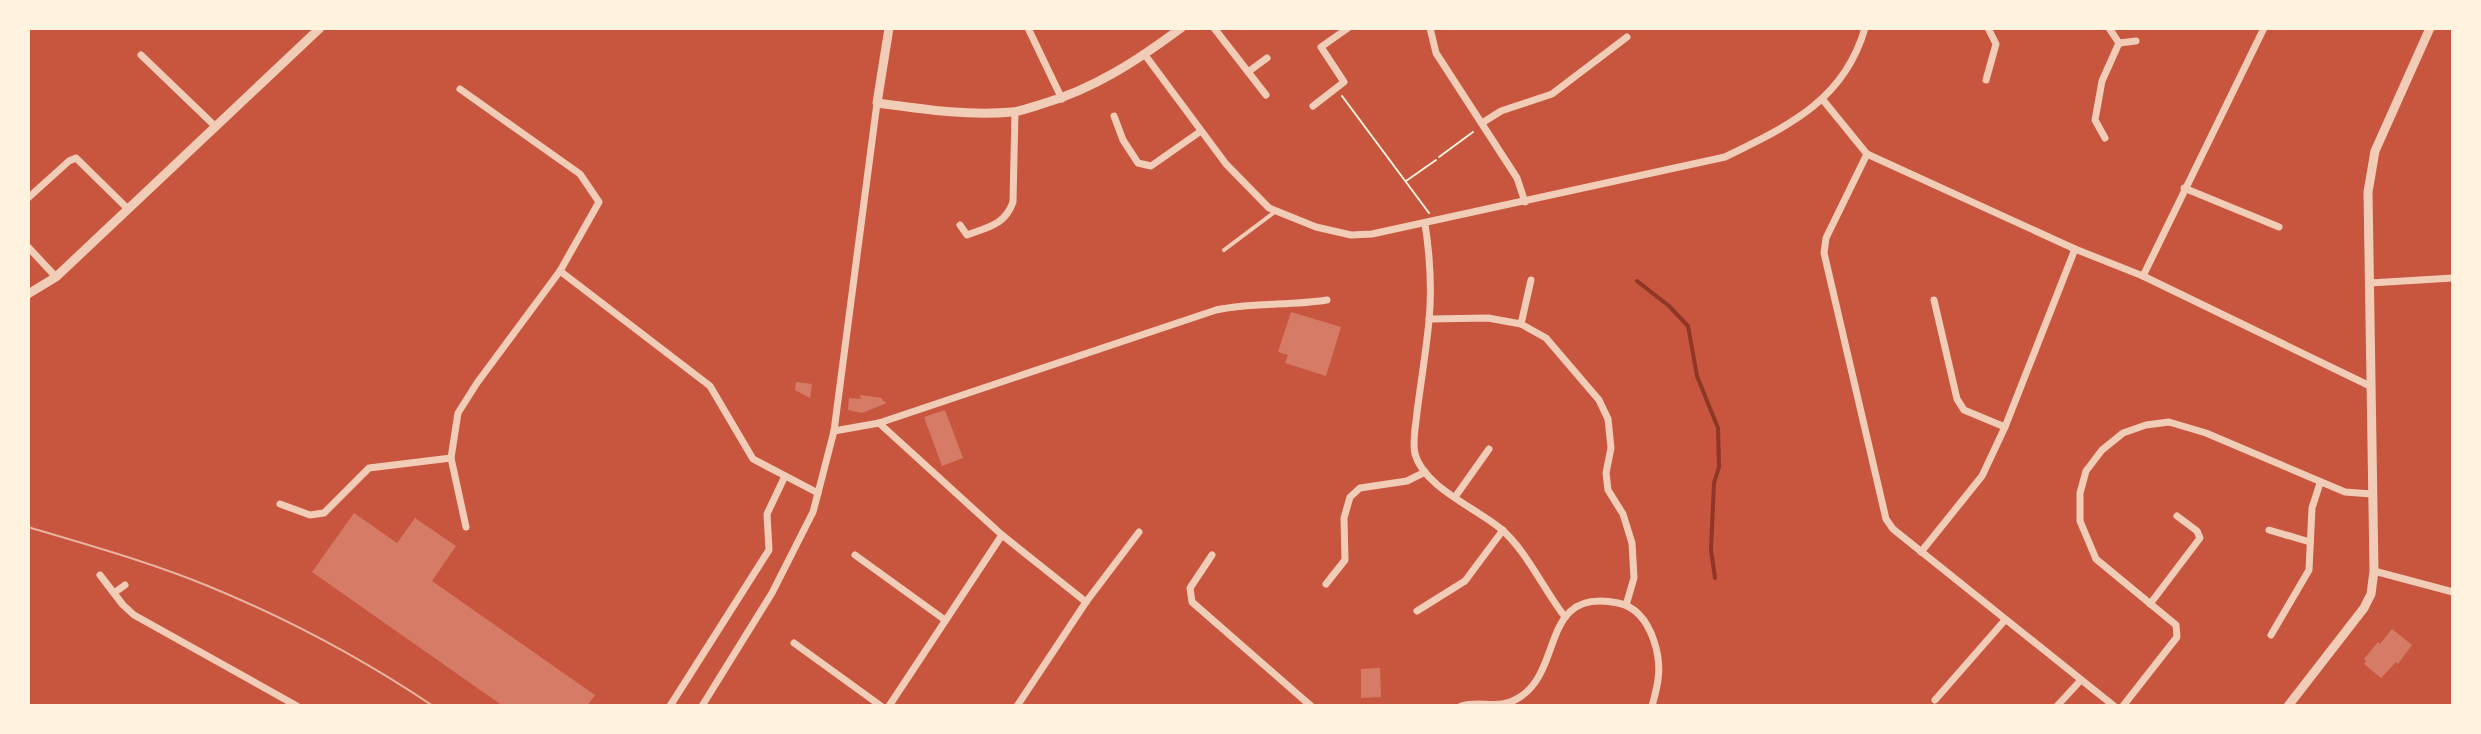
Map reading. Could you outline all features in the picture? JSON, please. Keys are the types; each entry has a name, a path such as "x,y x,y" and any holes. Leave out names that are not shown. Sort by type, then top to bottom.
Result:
{"street":[{"path":"28,294 56,277 320,28"},
{"path":"702,706 772,593 813,512 834,431 889,28"},
{"path":"1028,28 1058,85 1062,99"},
{"path":"877,103 956,113 1015,112 1062,99 1111,76 1181,28"},
{"path":"1214,28 1266,95"},
{"path":"1313,106 1344,82 1321,47 1348,28"},
{"path":"1430,28 1436,53 1517,178 1525,202"},
{"path":"1145,55 1226,164 1269,208 1316,227 1351,235 1435,222 1725,157 1776,132 1823,100 1854,59 1865,28"},
{"path":"1986,80 1996,44 1988,28"},
{"path":"2109,28 2119,43"},
{"path":"2143,276 2264,28"},
{"path":"2288,706 2364,608 2371,594 2374,571 2368,192 2375,151 2430,28"},
{"path":"1482,124 1501,111 1552,94 1627,37"},
{"path":"2119,43 2136,41"},
{"path":"2105,138 2095,120 2102,81 2119,43"},
{"path":"141,55 216,127"},
{"path":"1248,72 1267,58"},
{"path":"460,89 580,174 599,202 560,271 458,413 451,458 466,527"},
{"path":"1823,100 1867,154 2075,249 2143,276 2370,386"},
{"path":"960,225 967,235 998,223 1009,214 1013,202 1015,112"},
{"path":"1114,116 1123,140 1138,163 1151,166 1201,131"},
{"path":"2083,124 2095,120"},
{"path":"1867,154 1826,238 1824,253 1886,519 1893,529 1921,552 2114,706"},
{"path":"28,198 76,158 128,209"},
{"path":"2184,188 2279,227"},
{"path":"1425,224 1430,274 1429,319 1415,453 1434,482 1503,530 1522,552 1565,617"},
{"path":"28,247 56,277"},
{"path":"1921,552 1982,476 2005,427 2075,249"},
{"path":"560,271 710,386 753,459 818,493"},
{"path":"2370,283 2453,278"},
{"path":"1521,324 1531,280"},
{"path":"1517,293 1527,295"},
{"path":"834,431 879,423 1216,310 1245,303 1303,304 1327,300"},
{"path":"1934,300 1957,399 1964,410 2005,427"},
{"path":"1429,319 1488,318 1521,324 1546,338 1599,400 1608,419 1611,448 1606,473 1608,490 1623,514 1632,543 1634,578 1626,605"},
{"path":"2123,706 2177,637 2176,625 2096,559 2086,540 2080,521 2080,493 2086,471 2102,450 2123,433 2146,425 2169,422 2206,433 2345,492 2372,494"},
{"path":"879,423 1002,535 1086,602"},
{"path":"1455,497 1489,449"},
{"path":"280,504 310,515 324,513 369,468 451,458"},
{"path":"1326,584 1345,560 1344,518 1350,497 1360,488 1407,481 1425,472"},
{"path":"670,706 769,550 767,514 785,476"},
{"path":"2271,635 2309,570 2312,508 2320,483"},
{"path":"2150,604 2200,538 2197,531 2177,516"},
{"path":"1417,611 1465,581 1503,530"},
{"path":"2269,530 2310,542"},
{"path":"1017,706 1086,602 1139,532"},
{"path":"889,706 1002,535"},
{"path":"855,555 945,620"},
{"path":"1212,555 1190,588 1192,602 1311,706"},
{"path":"2374,571 2453,592"},
{"path":"1335,573 1345,580"},
{"path":"100,575 134,615 297,706"},
{"path":"114,593 125,585"},
{"path":"1461,706 1471,703 1499,706 1518,699 1542,675 1555,632 1565,617 1583,603 1604,600 1626,605 1640,614 1651,632 1660,657 1660,679 1652,706"},
{"path":"1935,700 2005,620"},
{"path":"794,643 881,706"},
{"path":"2057,706 2080,681"}],"lane":[{"path":"1224,250 1276,211"}],"path":[{"path":"1337,88 1435,222"},
{"path":"1405,182 1482,124"}],"building":[{"path":"1291,312 1341,327 1326,376 1285,363 1288,355 1278,352"},
{"path":"796,382 812,384 810,398 795,390"},
{"path":"860,395 882,398 887,403 862,413 848,410 849,398 861,399"},
{"path":"945,410 963,458 942,466 924,417"},
{"path":"354,513 397,543 415,518 456,546 432,581 595,695 587,706 503,706 312,572"},
{"path":"2392,629 2412,645 2398,664 2396,662 2381,678 2364,664 2364,659"},
{"path":"1380,668 1381,697 1361,698 1361,669"}],"waterway":[{"path":"1637,281 1669,306 1688,326 1697,376 1718,428 1719,467 1714,483 1711,550 1715,578"}],"tram line":[{"path":"28,527 164,569 237,598 352,656 433,706"}]}
